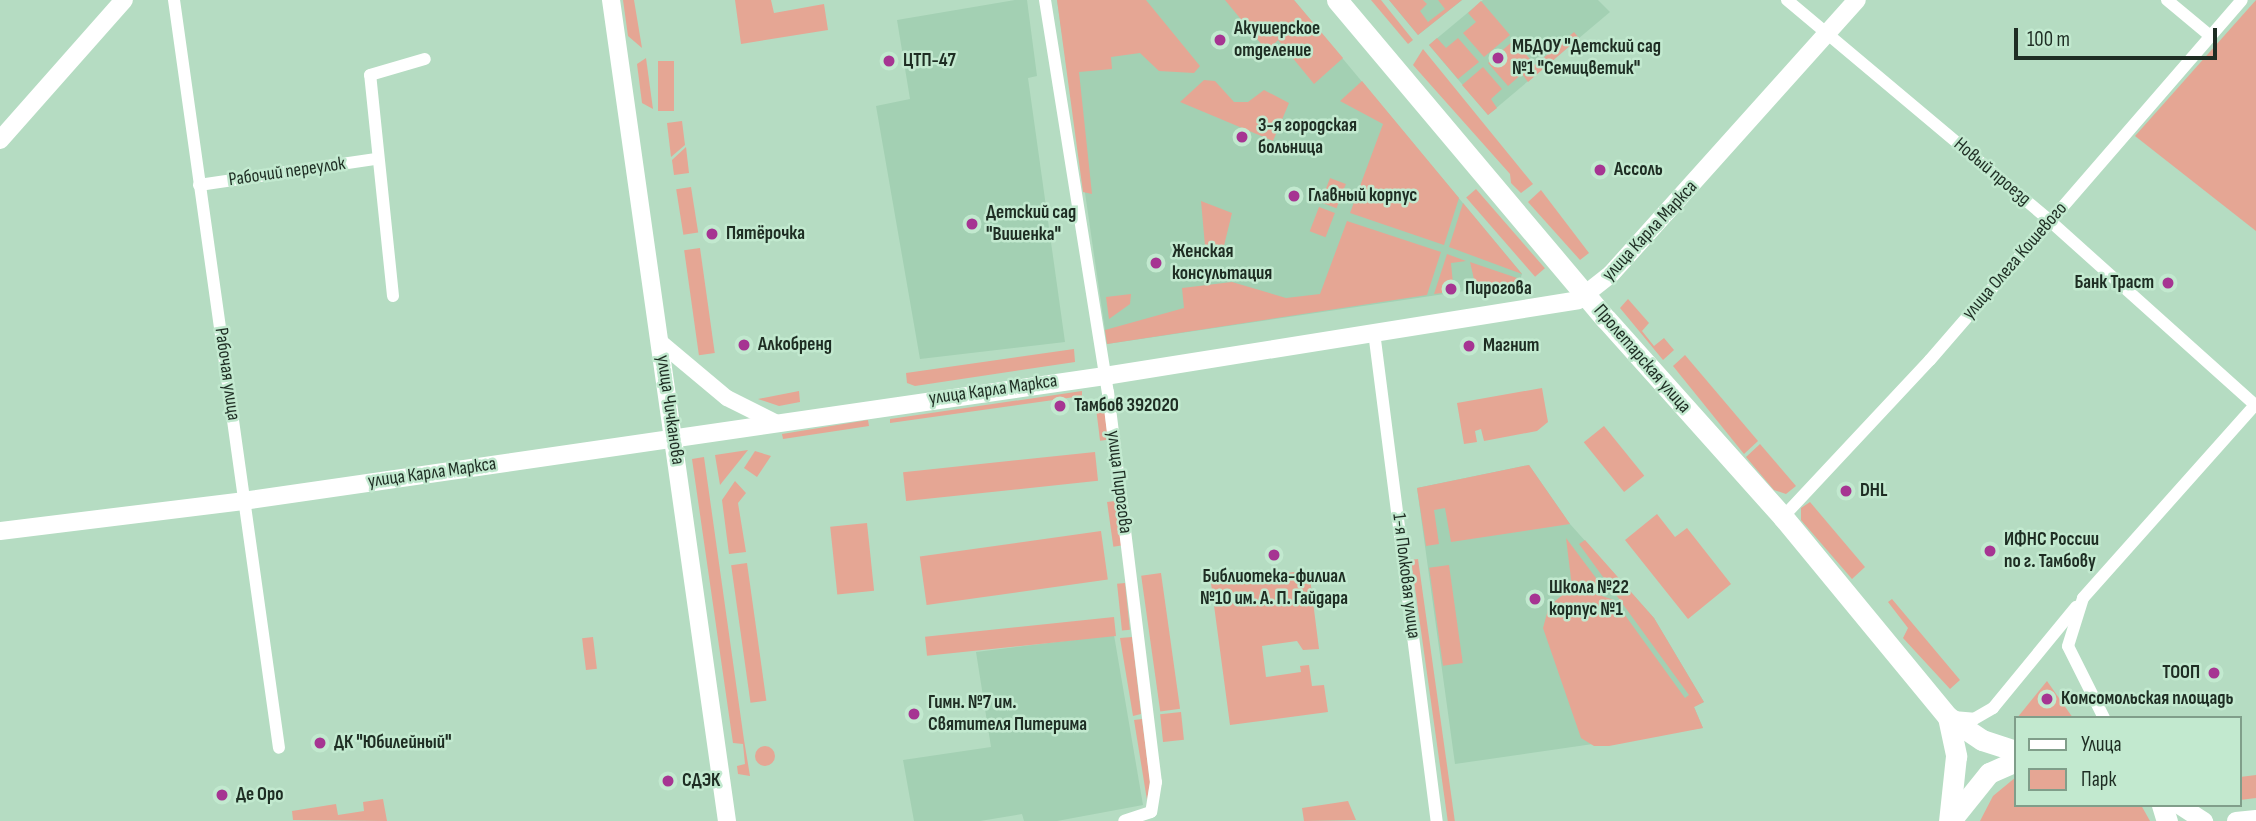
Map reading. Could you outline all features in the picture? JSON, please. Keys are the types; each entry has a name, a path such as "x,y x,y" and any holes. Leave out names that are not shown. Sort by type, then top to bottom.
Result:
{"main road":[{"path":"0,140 124,0"},
{"name":"улица Чичканова","path":"611,0 727,821"},
{"name":"Пролетарская улица","path":"1337,0 1588,297 1783,517 1948,717"},
{"name":"улица Карла Маркса","path":"0,531 243,501 1105,376 1588,297 1857,0"},
{"path":"1948,717 1982,740 2014,750"},
{"path":"1948,717 1956,756 1950,821"},
{"path":"1950,821 1989,773 2014,762"},
{"path":"2182,807 2204,821"},
{"path":"2235,821 2256,819"}],"street":[{"name":"Рабочая улица","path":"174,0 279,748"},
{"name":"улица Пирогова","path":"1045,0 1105,376 1156,782 1151,812 1124,821"},
{"name":"Новый проезд","path":"1787,0 2050,221 2256,404"},
{"path":"2167,0 2209,35"},
{"name":"улица Олега Кошевого","path":"1783,517 1920,371 2242,0"},
{"path":"393,296 376,159 370,75 425,59"},
{"name":"Рабочий переулок","path":"199,185 376,159"},
{"name":"1-я Полковая улица","path":"1374,332 1437,821"},
{"path":"660,342 727,398 775,422"},
{"path":"1948,717 1973,719 1993,708 2083,598 2256,404"},
{"path":"2083,598 2068,646 2103,716"}],"shaded area":[{"name":"Детский сад \"Вишенка\"","path":"1027,0 1037,76 1028,78 1065,342 920,359 876,106 910,99 897,20"},
{"name":"3-я городская больница","path":"1057,0 1294,0 1522,274 1519,283 1107,344"},
{"path":"1389,0 1462,0 1418,35"},
{"name":"МБДОУ \"Детский сад №1 \"Семицветик\"","path":"1483,0 1598,0 1610,12 1488,115 1429,45"},
{"name":"Школа №22 корпус №1","path":"1529,465 1570,524 1654,618 1704,702 1694,707 1703,728 1455,764 1417,488"},
{"path":"1114,635 1143,805 1057,821 1024,821 1022,814 980,821 914,821 903,760 991,747 976,652"}],"green space":[{"path":"623,0 634,0 642,48 628,36"},
{"path":"735,0 771,0 774,13 824,4 828,30 741,44"},
{"path":"1057,0 1146,0 1200,66 1194,73 1159,71 1140,53 1111,57 1112,69 1079,72 1092,194 1083,192"},
{"path":"1225,0 1294,0 1343,58 1314,84 1278,40 1267,51"},
{"path":"1371,0 1381,0 1413,40 1408,44"},
{"path":"1389,0 1423,0 1427,4 1420,11 1428,22 1445,9 1438,0 1462,0 1418,35"},
{"path":"2256,0 2256,231 2135,136"},
{"path":"1481,1 1510,35 1484,57 1463,33 1476,22 1468,13"},
{"path":"1574,32 1579,38 1528,82 1522,74 1508,86 1488,63 1514,40 1535,65"},
{"path":"1437,38 1446,48 1458,38 1479,62 1458,79 1429,45"},
{"path":"1423,49 1533,184 1521,193 1511,183 1510,174 1413,65"},
{"path":"646,58 653,109 642,103 637,64"},
{"path":"658,61 674,61 674,111 658,111"},
{"path":"1483,67 1502,89 1491,99 1497,108 1488,115 1462,85"},
{"path":"1204,80 1215,81 1234,102 1248,102 1264,90 1289,103 1273,141 1180,102"},
{"path":"1362,81 1459,198 1444,245 1350,213 1383,124 1340,101"},
{"path":"682,121 685,145 671,157 667,123"},
{"path":"686,147 689,173 674,175 672,160"},
{"path":"1330,178 1346,184 1337,208 1321,202"},
{"path":"691,187 698,232 683,235 676,189"},
{"path":"1476,189 1545,268 1535,277 1466,198"},
{"path":"1541,190 1589,253 1580,260 1528,202"},
{"path":"1201,201 1232,213 1221,258 1206,257"},
{"path":"1463,203 1522,274 1449,247"},
{"path":"1319,207 1335,213 1326,237 1310,231"},
{"path":"1347,221 1441,252 1427,295 1107,344 1105,330 1184,308 1182,288 1232,282 1286,298 1320,294"},
{"path":"700,248 715,353 699,355 684,250"},
{"path":"1447,254 1466,261 1451,263 1453,284 1442,285 1442,293 1434,294"},
{"path":"1470,262 1520,279 1519,283 1476,288"},
{"path":"1131,294 1130,304 1109,319 1106,297"},
{"path":"1628,299 1649,323 1642,331 1654,346 1664,338 1674,350 1663,360 1620,308"},
{"path":"1074,349 1075,362 915,386 907,383 906,373"},
{"path":"1685,355 1758,441 1744,454 1673,366"},
{"path":"1542,388 1548,422 1537,431 1484,441 1481,429 1475,431 1477,442 1464,444 1457,403"},
{"path":"799,391 800,402 779,406 758,399"},
{"path":"1082,391 1082,396 890,423 890,419"},
{"path":"1103,399 1108,440 1100,441 1095,400"},
{"path":"868,420 869,426 783,439 782,434"},
{"path":"1604,426 1644,476 1624,492 1584,442"},
{"path":"1760,444 1796,486 1786,494 1774,490 1746,457"},
{"path":"748,450 720,485 715,455"},
{"path":"755,451 771,456 757,477 744,468"},
{"path":"1095,452 1098,481 906,501 903,472"},
{"path":"704,457 750,776 738,774 737,766 745,764 743,744 733,743 692,459"},
{"path":"1529,465 1570,524 1451,542 1445,508 1434,510 1439,544 1426,546 1417,488"},
{"path":"735,481 746,493 738,503 746,552 729,554 722,500"},
{"path":"1115,501 1121,546 1113,547 1107,502"},
{"path":"1810,502 1865,567 1852,579 1801,520 1801,508"},
{"path":"1657,514 1675,537 1687,528 1731,584 1688,619 1625,540"},
{"path":"867,523 874,591 837,594 830,527"},
{"path":"1101,531 1108,580 927,605 920,556"},
{"path":"1566,538 1605,590 1572,587"},
{"path":"1585,540 1654,618 1704,702 1694,707 1703,728 1609,746 1594,746 1581,738 1543,628 1549,606 1565,593 1584,590 1614,600 1685,698 1689,695 1579,544"},
{"path":"1418,559 1455,821 1448,821 1411,560"},
{"path":"747,563 766,701 751,703 731,565"},
{"path":"1449,565 1463,663 1443,666 1429,568"},
{"path":"1309,570 1319,649 1303,650 1297,641 1262,646 1266,677 1301,672 1300,666 1309,665 1312,686 1324,685 1328,712 1230,725 1211,583"},
{"path":"1161,573 1180,709 1160,711 1141,576"},
{"path":"1125,583 1130,630 1122,631 1117,584"},
{"path":"1892,599 1960,680 1950,689 1903,638 1908,628 1888,602"},
{"path":"1114,617 1116,636 927,656 925,637"},
{"path":"593,637 597,669 586,670 582,638"},
{"path":"1132,637 1141,714 1133,716 1120,638"},
{"path":"2047,681 2072,716 2019,716"},
{"path":"1181,712 1184,740 1163,742 1160,714"},
{"path":"1142,719 1150,782 1147,800 1134,720"},
{"path":"761,746 769,746 775,756 769,766 761,766 755,760 755,752"},
{"path":"2256,775 2256,798 2242,800 2242,777"},
{"path":"2014,779 2014,807 2142,807 2150,821 1980,821 1993,796"},
{"path":"383,799 387,821 293,820 292,811 336,804 338,815 364,811 363,802"},
{"path":"1348,801 1356,820 1304,821 1302,808"}],"place":[{"name":"Акушерское отделение","path":"1220,40"},
{"name":"МБДОУ \"Детский сад №1 \"Семицветик\"","path":"1498,58"},
{"name":"ЦТП-47","path":"889,61"},
{"name":"3-я городская больница","path":"1242,137"},
{"name":"Ассоль","path":"1600,170"},
{"name":"Главный корпус","path":"1294,196"},
{"name":"Детский сад \"Вишенка\"","path":"972,224"},
{"name":"Пятёрочка","path":"712,234"},
{"name":"Женская консультация","path":"1156,263"},
{"name":"Банк Траст","path":"2168,283"},
{"name":"Пирогова","path":"1451,289"},
{"name":"Алкобренд","path":"744,345"},
{"name":"Магнит","path":"1469,346"},
{"name":"Тамбов 392020","path":"1060,406"},
{"name":"DHL","path":"1846,491"},
{"name":"ИФНС России по г. Тамбову","path":"1990,551"},
{"name":"Библиотека-филиал №10 им. А. П. Гайдара","path":"1274,555"},
{"name":"Школа №22 корпус №1","path":"1535,599"},
{"name":"ТООП","path":"2214,673"},
{"name":"Комсомольская площадь","path":"2047,699"},
{"name":"Гимн. №7 им. Святителя Питерима","path":"914,714"},
{"name":"ДК \"Юбилейный\"","path":"320,743"},
{"name":"СДЭК","path":"668,781"},
{"name":"Де Оро","path":"222,795"}]}
